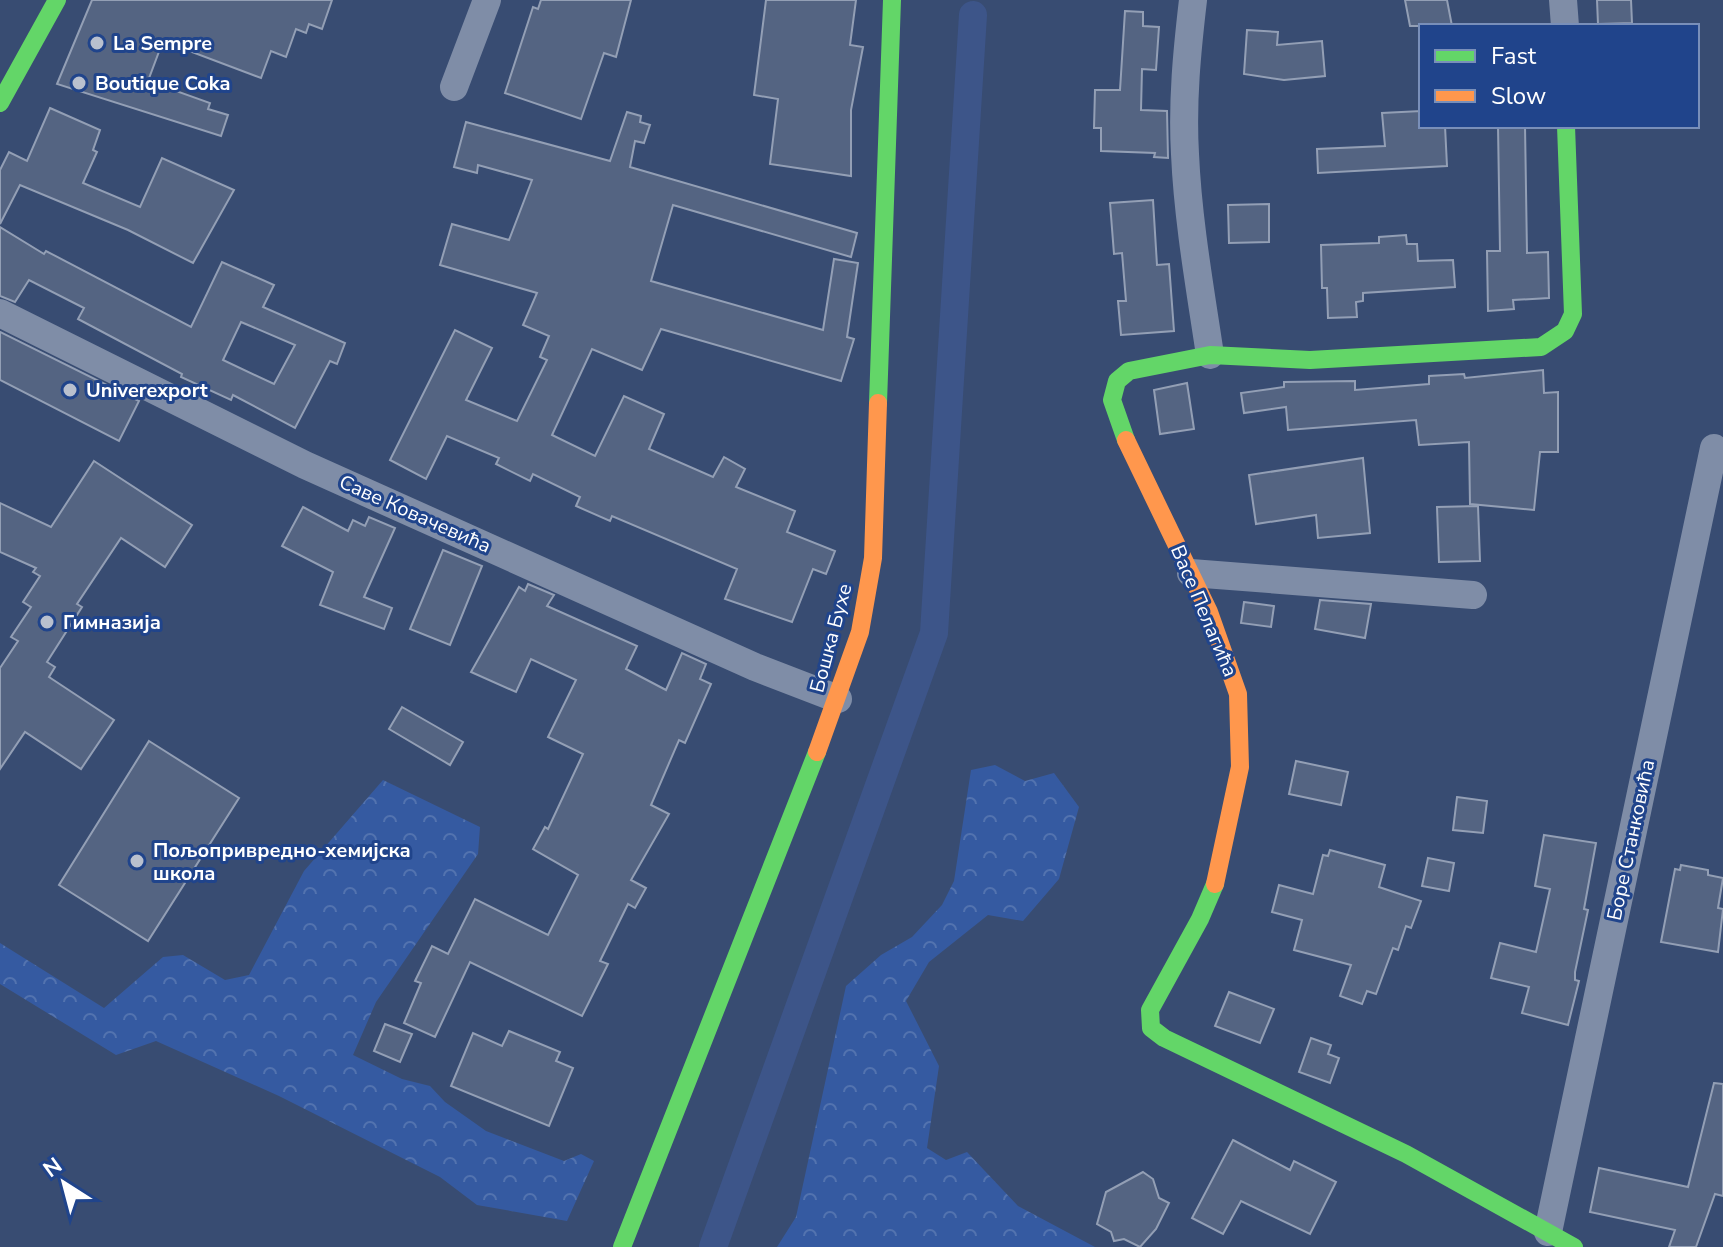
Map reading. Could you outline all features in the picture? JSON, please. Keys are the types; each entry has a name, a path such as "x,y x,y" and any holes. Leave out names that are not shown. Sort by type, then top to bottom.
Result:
{"street":[{"path":"3,89 57,0"},
{"path":"454,87 487,0"},
{"name":"Бошка Бухе","path":"622,1247 838,699 860,632 873,558 892,0"},
{"path":"1193,0 1185,80 1185,152 1189,215 1210,355"},
{"path":"1563,0 1565,24"},
{"name":"Васе Пелагића","path":"1566,128 1573,314 1565,331 1550,344 1451,355 1310,360 1210,355 1129,371 1118,378 1111,399 1117,422 1191,573 1238,694 1240,767 1218,876 1200,919 1150,1010 1151,1028 1164,1038 1406,1154 1574,1247"},
{"name":"Саве Ковачевића","path":"0,313 305,465 741,661 838,699"},
{"name":"Боре Станковића","path":"1548,1232 1714,448"},
{"path":"1191,573 1473,595"}],"green space":[{"path":"995,765 1025,781 1054,773 1079,807 1059,879 1023,921 988,915 929,962 906,1001 939,1066 927,1148 946,1160 967,1152 1018,1206 1095,1247 777,1247 796,1217 846,986 881,955 912,937 942,905 954,881 971,770"},
{"path":"383,780 480,827 478,854 376,1002 353,1055 402,1079 430,1086 445,1102 486,1131 564,1161 581,1154 594,1161 567,1221 477,1205 440,1177 279,1096 156,1041 116,1055 0,984 0,943 104,1008 163,957 183,955 225,980 249,975 304,871"}],"building":[{"path":"92,0 332,0 322,29 309,24 306,33 296,29 286,57 271,51 261,78 163,41 148,81 210,103 208,109 228,115 221,136 57,84"},
{"path":"541,0 631,0 616,57 604,53 581,119 505,93 533,7 538,9"},
{"path":"766,0 856,0 850,45 863,47 851,110 851,176 770,164 778,99 754,95"},
{"path":"1405,0 1447,0 1452,24 1410,26"},
{"path":"1597,0 1631,0 1632,23 1598,24"},
{"path":"1125,11 1143,12 1143,26 1159,27 1156,70 1142,69 1141,110 1167,111 1168,158 1154,157 1155,153 1101,151 1101,128 1094,128 1095,90 1120,90"},
{"path":"1247,30 1278,32 1277,45 1322,41 1325,76 1284,80 1244,74"},
{"path":"50,108 100,130 93,150 97,152 83,183 140,207 162,158 234,190 193,263 128,230 20,185 0,224 0,170 9,152 27,161"},
{"path":"1419,111 1419,128 1445,128 1447,166 1318,173 1317,149 1385,146 1382,113"},
{"path":"627,112 641,116 640,122 650,125 644,143 635,141 630,167 857,233 851,257 673,205 651,281 823,330 834,259 858,263 847,337 854,339 841,381 661,329 642,370 592,349 552,435 595,456 624,396 664,414 649,449 713,477 724,457 745,469 736,487 795,511 787,532 835,551 826,574 813,569 792,622 725,599 737,569 612,516 610,521 576,506 580,497 533,474 530,481 496,464 499,458 447,436 426,479 390,460 455,330 492,348 466,400 517,421 547,360 540,357 549,336 523,325 537,293 440,265 452,224 509,240 532,180 478,165 477,173 454,167 466,122 610,161"},
{"path":"1498,128 1525,128 1527,253 1548,252 1549,298 1513,300 1514,309 1488,311 1487,251 1500,251"},
{"path":"1153,200 1157,265 1169,264 1174,331 1121,335 1118,301 1126,301 1122,253 1114,254 1110,203"},
{"path":"1269,204 1269,242 1229,243 1228,205"},
{"path":"0,227 44,254 46,251 191,327 222,262 274,285 263,307 345,343 337,364 330,361 295,428 233,395 231,400 181,377 182,374 78,319 84,308 29,280 15,302 0,296","holes":["241,322 295,345 274,384 223,360"]},
{"path":"1406,235 1407,244 1417,244 1418,261 1453,260 1455,287 1363,293 1363,301 1356,302 1357,317 1328,318 1327,288 1322,288 1321,245 1379,243 1379,237"},
{"name":"Univerexport","path":"0,332 139,401 119,441 0,380"},
{"path":"1543,370 1544,393 1558,392 1558,452 1540,452 1534,510 1470,504 1469,442 1419,445 1416,420 1288,430 1286,407 1244,413 1241,393 1284,387 1284,382 1355,381 1355,390 1429,384 1429,376 1464,374 1465,378"},
{"path":"1187,383 1194,429 1160,434 1154,390"},
{"path":"1363,458 1370,533 1318,538 1316,515 1256,524 1249,475"},
{"name":"Гимназија","path":"94,461 192,525 165,567 121,538 77,604 82,607 47,662 55,667 49,677 114,720 81,769 25,732 0,769 0,668 18,641 11,637 31,607 23,602 40,576 33,572 36,568 0,552 0,503 51,527"},
{"path":"1478,506 1480,561 1439,562 1437,507"},
{"path":"303,507 348,531 353,520 365,526 369,517 395,528 364,597 392,608 384,629 320,605 333,572 282,546"},
{"path":"443,550 482,566 450,645 410,629"},
{"path":"528,584 554,595 547,606 637,646 626,669 666,690 682,653 706,664 700,679 711,684 685,743 679,740 651,805 669,814 631,880 646,888 635,908 628,904 600,961 608,964 582,1016 470,962 435,1037 404,1023 421,983 415,981 432,946 448,954 475,899 548,935 578,875 533,849 545,827 548,829 583,754 548,737 576,680 531,659 516,692 471,672 519,587 525,591"},
{"path":"1320,600 1371,604 1365,638 1315,629"},
{"path":"1244,602 1274,606 1271,627 1241,623"},
{"path":"402,707 463,742 450,765 389,729"},
{"name":"Пољопривредно-хемијска школа","path":"149,741 239,798 148,941 59,885"},
{"path":"1296,761 1348,772 1341,805 1289,794"},
{"path":"1457,797 1487,801 1483,833 1453,830"},
{"path":"1544,835 1596,843 1584,909 1588,910 1575,972 1575,980 1579,981 1568,1025 1522,1013 1529,987 1491,978 1500,943 1536,952 1550,889 1535,886"},
{"path":"1330,850 1385,865 1379,887 1421,901 1411,928 1406,926 1398,950 1393,948 1376,994 1367,991 1362,1004 1340,996 1351,965 1294,950 1302,920 1272,912 1279,885 1313,894 1323,855 1328,856"},
{"path":"1428,858 1454,863 1449,891 1422,886"},
{"path":"1681,865 1708,870 1708,875 1723,878 1718,908 1723,909 1718,952 1661,942 1675,869 1680,870"},
{"path":"1229,992 1274,1009 1260,1043 1215,1026"},
{"path":"385,1024 412,1034 400,1062 374,1051"},
{"path":"509,1031 560,1052 556,1061 573,1068 549,1126 451,1086 473,1033 502,1046"},
{"path":"1311,1038 1331,1045 1328,1054 1339,1058 1330,1083 1299,1072"},
{"path":"1714,1083 1723,1084 1723,1196 1715,1194 1696,1247 1669,1247 1675,1230 1590,1212 1599,1168 1688,1187"},
{"path":"1233,1140 1290,1170 1294,1161 1336,1182 1310,1234 1241,1201 1223,1234 1192,1218"},
{"path":"1143,1172 1153,1179 1159,1198 1169,1203 1156,1229 1140,1247 1124,1239 1114,1241 1111,1232 1097,1224 1106,1192"}],"waterway":[{"path":"713,1247 934,633 973,15"}],"traffic: fast":[{"path":"0,103 57,0"},
{"path":"878,403 892,0"},
{"path":"1126,440 1112,400 1117,381 1129,371 1210,355 1310,360 1541,347 1565,331 1573,314 1566,128"},
{"path":"622,1247 817,752"},
{"path":"1215,884 1200,919 1150,1010 1151,1028 1164,1038 1406,1154 1574,1247"}],"traffic: slow":[{"path":"817,752 860,632 873,558 878,403"},
{"path":"1126,440 1209,612 1238,694 1240,767 1215,884"}],"place":[{"name":"La Sempre","path":"97,43"},
{"name":"Boutique Coka","path":"79,83"},
{"name":"Univerexport","path":"70,390"},
{"name":"Гимназија","path":"47,622"},
{"name":"Пољопривредно-хемијска школа","path":"137,861"}]}
